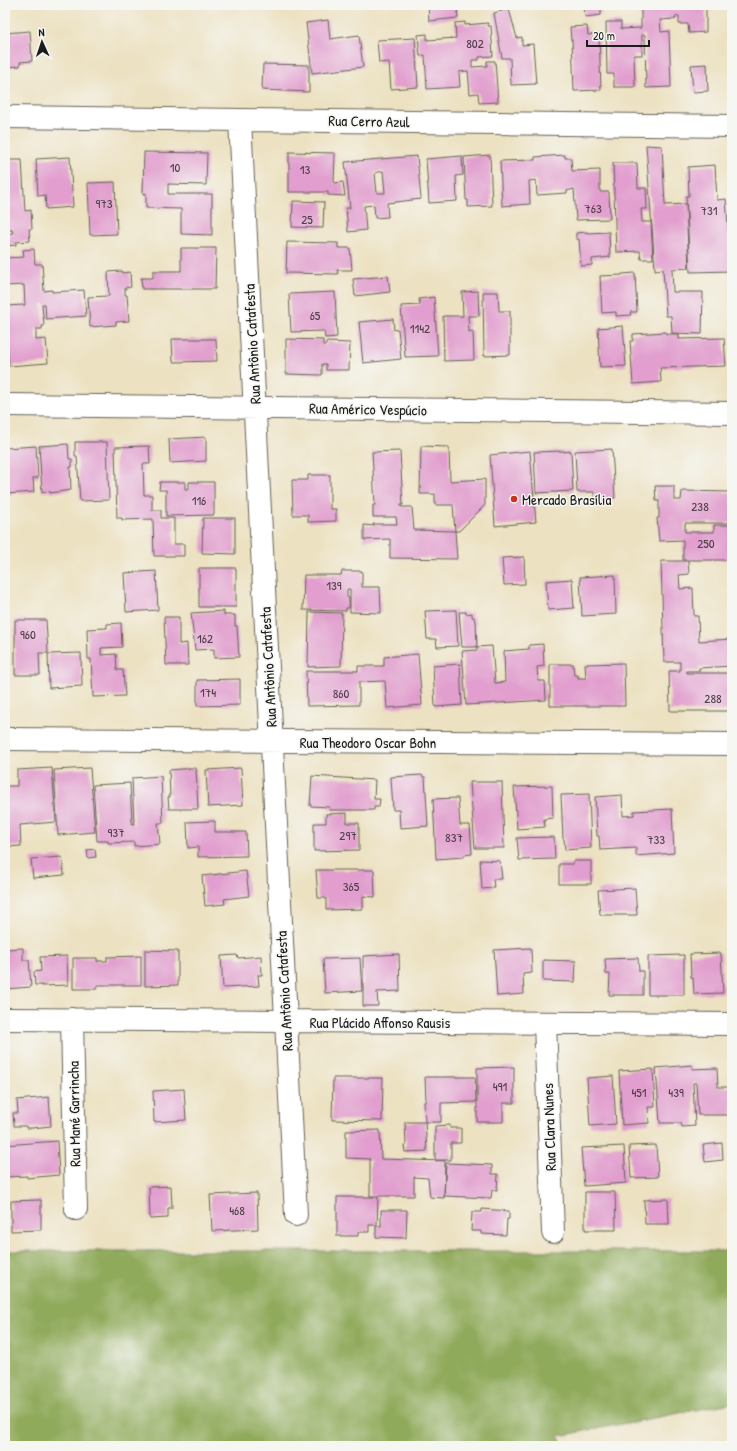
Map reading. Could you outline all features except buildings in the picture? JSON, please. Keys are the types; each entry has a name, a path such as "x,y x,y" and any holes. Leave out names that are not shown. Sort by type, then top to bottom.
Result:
{"street":[{"name":"Rua Cerro Azul","path":"5,117 732,126"},
{"name":"Rua Antônio Catafesta","path":"240,120 296,1215"},
{"name":"Rua Américo Vespúcio","path":"5,405 732,413"},
{"name":"Rua Theodoro Oscar Bohn","path":"5,739 732,744"},
{"name":"Rua Plácido Affonso Rausis","path":"5,1019 732,1024"},
{"name":"Rua Mané Garrincha","path":"72,1019 76,1209"},
{"name":"Rua Clara Nunes","path":"545,1022 553,1232"}],"green space":[{"path":"5,1251 732,1251 732,1403 559,1436 562,1446 5,1446"}],"place":[{"name":"Mercado Brasília","path":"514,499"}]}
